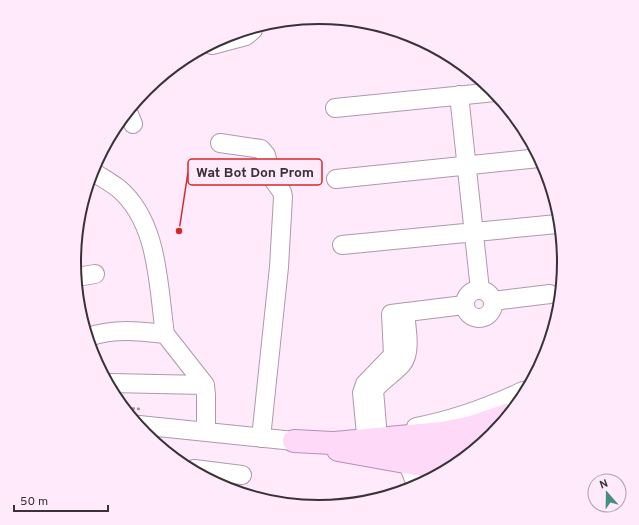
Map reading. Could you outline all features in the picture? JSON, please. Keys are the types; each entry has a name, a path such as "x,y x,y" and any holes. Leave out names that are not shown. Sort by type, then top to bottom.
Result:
{"main road":[{"path":"336,443 442,433 472,427 502,416"},
{"path":"442,433 479,440"},
{"path":"294,441 465,452"},
{"path":"294,441 408,464 440,468"}],"street":[{"path":"335,108 487,93"},
{"path":"459,96 480,290"},
{"path":"220,143 261,149 266,155 272,178 282,192 283,197 279,267 261,438"},
{"path":"336,179 534,159"},
{"path":"98,175 118,188 128,198 143,220 152,246 165,334 204,385 206,395 206,431"},
{"path":"342,245 555,224"},
{"path":"82,276 95,274"},
{"path":"480,290 488,293 493,301 492,310 489,315 481,319 471,317 468,314 464,304 467,296 480,290"},
{"path":"493,301 550,294"},
{"path":"372,433 362,393 365,384 393,355 398,313 464,304"},
{"path":"93,336 131,331 165,334"},
{"path":"114,383 204,385"},
{"path":"146,426 294,441 372,433 442,422 499,403 519,393"},
{"path":"408,464 415,481"},
{"path":"200,469 242,475"}],"place":[{"name":"Wat Bot Don Prom","path":"179,231"}]}
